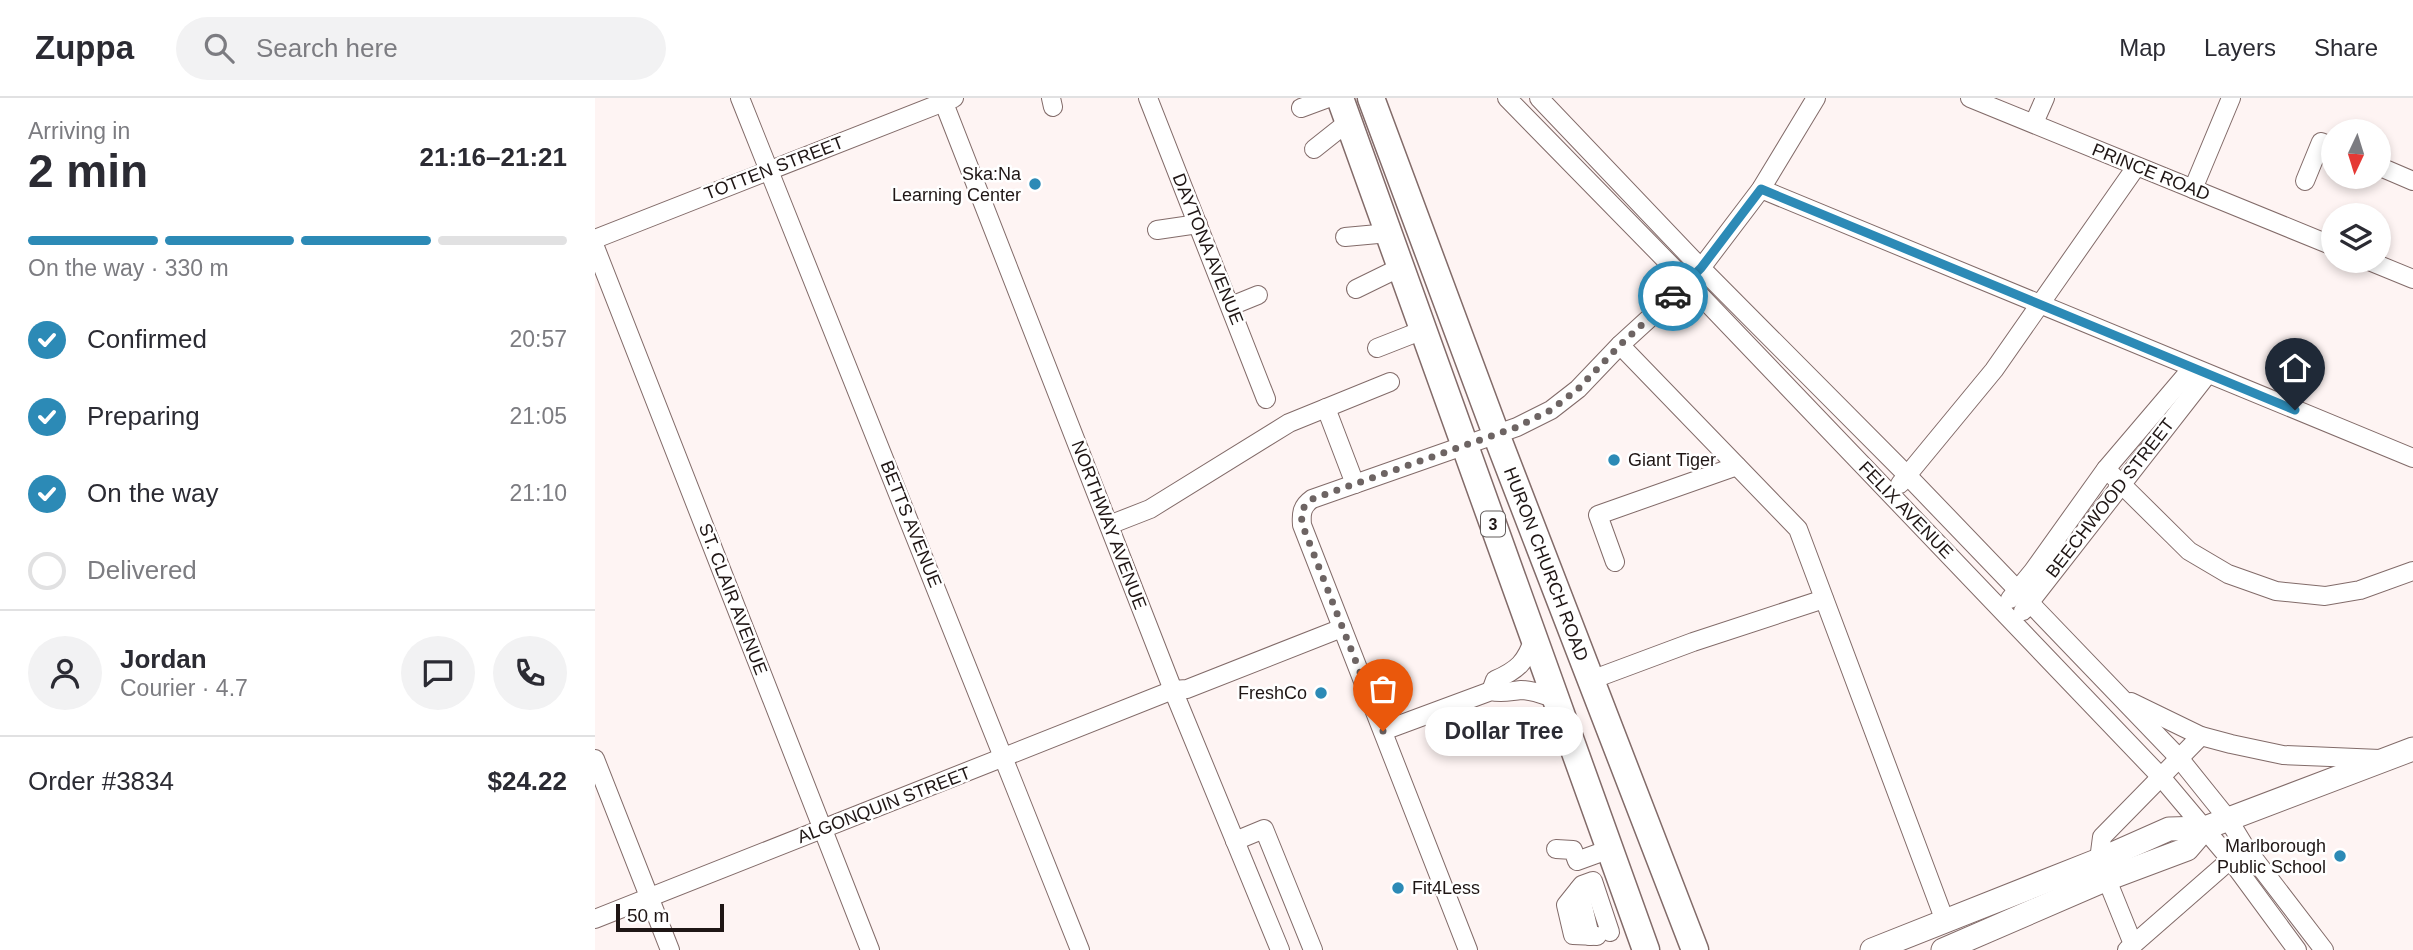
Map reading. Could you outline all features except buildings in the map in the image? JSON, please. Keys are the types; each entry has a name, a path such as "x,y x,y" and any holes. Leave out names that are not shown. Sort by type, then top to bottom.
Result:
{"highway":[{"name":"HURON CHURCH ROAD","path":"1371,98 1496,434 1695,950"},
{"name":"HURON CHURCH ROAD","path":"1344,110 1646,950"}],"main road":[{"path":"1943,950 2103,870 2169,829 2205,828 2413,749"},
{"path":"1872,950 1945,921 2103,870"}],"street":[{"name":"BETTS AVENUE","path":"740,98 1080,950"},
{"name":"DAYTONA AVENUE","path":"1148,98 1266,400"},
{"path":"1301,108 1328,98"},
{"name":"FELIX AVENUE","path":"1507,98 2015,622 2161,777 2230,859 2293,944 2307,927"},
{"name":"FELIX AVENUE","path":"1539,98 2179,758 2228,819 2245,847 2324,950"},
{"path":"1468,950 1305,532 1301,514 1305,504 1312,499 1517,427 1551,410 1578,389 1701,268 1761,189 1816,98"},
{"name":"PRINCE ROAD","path":"1970,98 2321,241"},
{"path":"2034,123 2045,98"},
{"path":"2193,189 2231,98"},
{"name":"TOTTEN STREET","path":"595,239 946,99"},
{"name":"NORTHWAY AVENUE","path":"946,99 1109,525 1280,950"},
{"path":"1314,149 1344,110"},
{"path":"2305,181 2321,142"},
{"path":"1892,495 1994,370 2136,167"},
{"path":"2391,172 2413,181"},
{"path":"1761,189 2413,458"},
{"path":"1157,230 1198,224"},
{"path":"1345,237 1388,233"},
{"name":"ST. CLAIR AVENUE","path":"595,247 870,950"},
{"path":"1356,289 1401,267"},
{"path":"2391,270 2413,278"},
{"path":"1231,306 1258,295"},
{"path":"1377,348 1423,330"},
{"path":"1620,345 1798,529 1945,921"},
{"name":"BEECHWOOD STREET","path":"2015,622 2033,571 2106,469 2199,371"},
{"name":"BEECHWOOD STREET","path":"2002,609 2022,597 2122,486 2199,371"},
{"path":"1109,525 1150,509 1289,423 1390,382"},
{"path":"1326,408 1355,484"},
{"path":"1615,562 1598,515 1737,466"},
{"path":"2106,469 2189,551 2228,574 2276,592 2325,596 2360,590 2413,571"},
{"path":"1591,680 1693,642 1824,599"},
{"name":"ALGONQUIN STREET","path":"595,919 1174,690 1187,690 1342,628"},
{"path":"1491,691 1495,680 1514,672 1528,655 1534,638"},
{"path":"1383,731 1491,691 1500,694 1518,690 1537,692 1556,699"},
{"name":"FELIX AVENUE","path":"2122,698 2201,736 2283,755 2387,760"},
{"path":"2201,736 2102,837 2103,870 2130,947 2245,847"},
{"path":"595,759 670,950"},
{"path":"1235,841 1264,829 1313,950"},
{"path":"1556,849 1573,850 1581,887"},
{"path":"1577,861 1610,849"},
{"path":"1599,939 1593,881 1581,887 1566,905 1573,935 1599,939 1637,924"}],"way so far":[{"path":"1383,731 1302,524 1301,514 1305,504 1312,499 1517,427 1551,410 1578,389 1673,296"}],"place":[{"name":"Ska:Na Learning Center","path":"1035,184"},
{"name":"Giant Tiger","path":"1614,460"},
{"name":"FreshCo","path":"1321,693"},
{"name":"Dollar Tree","path":"1383,731"},
{"name":"Marlborough Public School","path":"2340,856"},
{"name":"Fit4Less","path":"1398,888"}],"route":[{"path":"1673,296 1701,268 1761,189 2295,410"}]}
